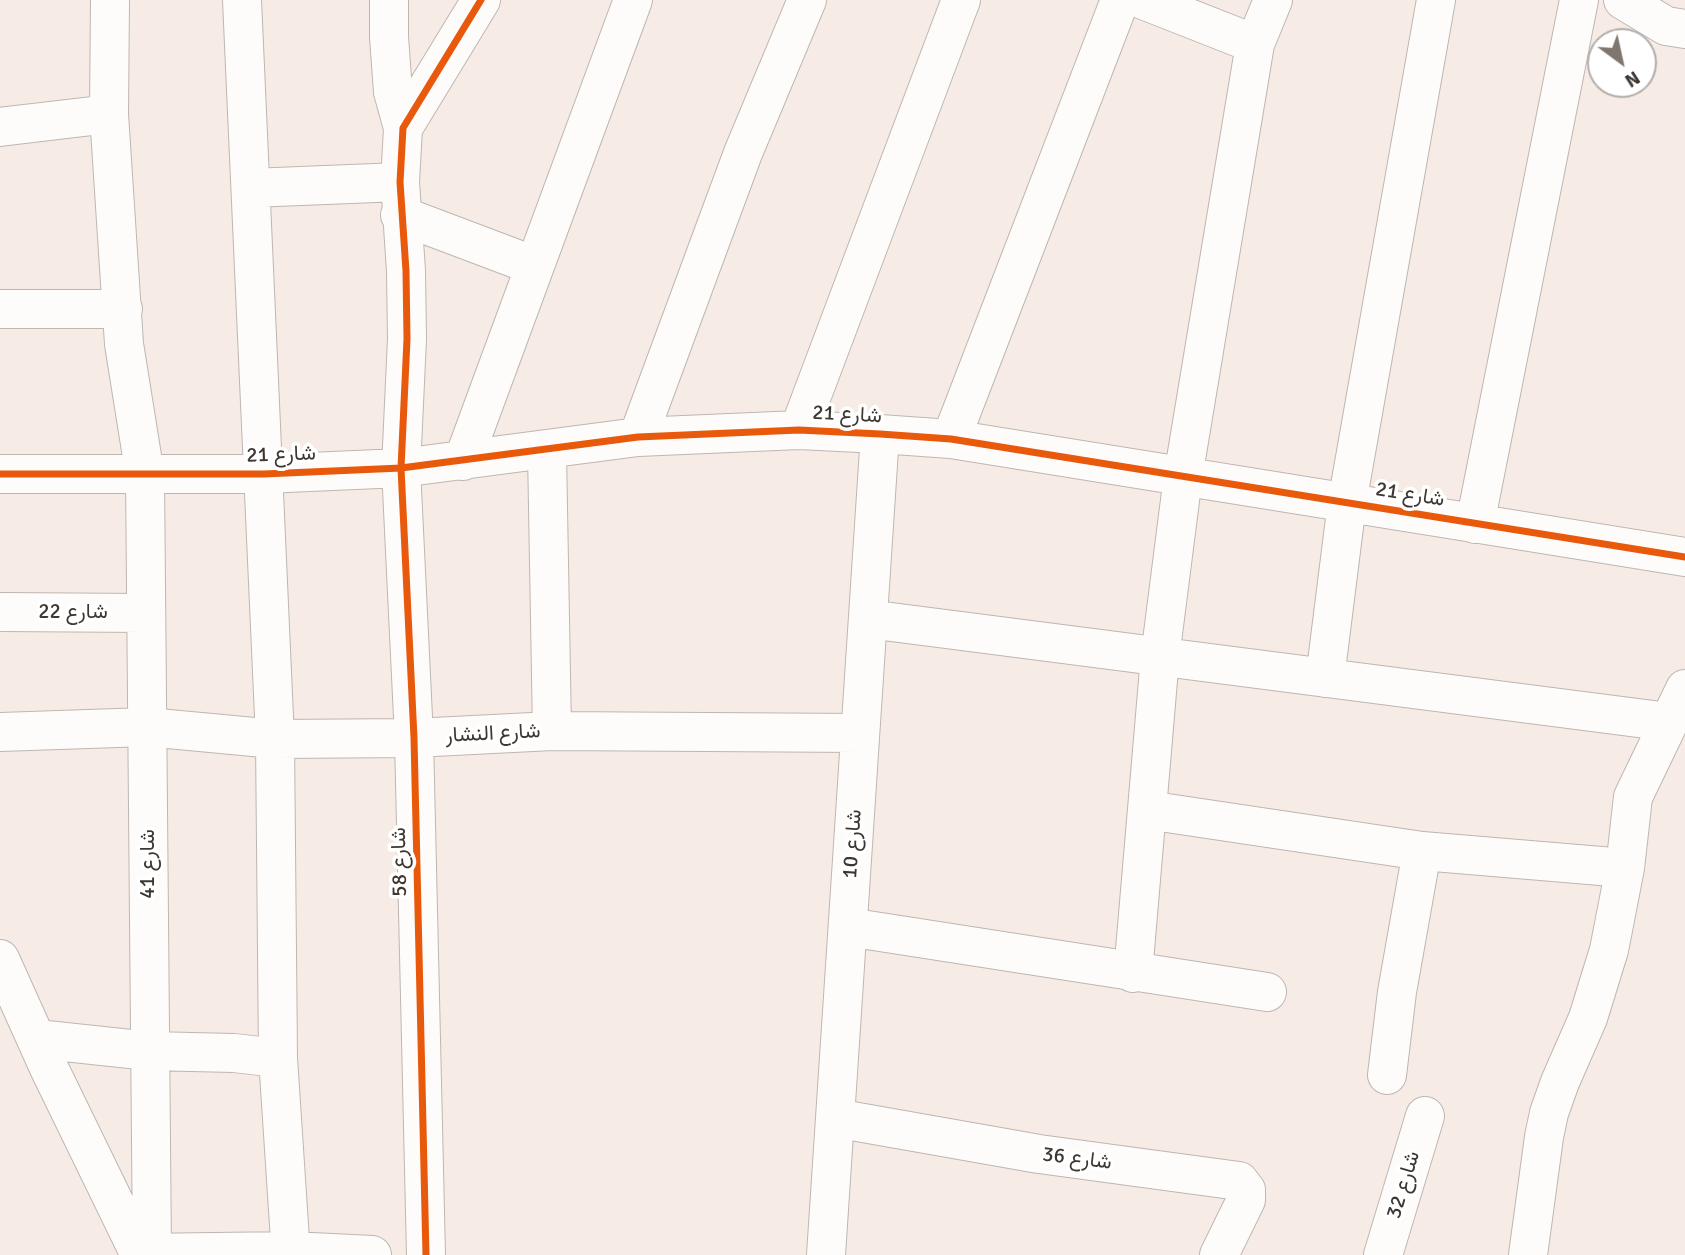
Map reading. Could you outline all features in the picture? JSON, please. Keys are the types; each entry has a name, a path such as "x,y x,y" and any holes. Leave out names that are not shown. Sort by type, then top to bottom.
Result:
{"street":[{"name":"شارع 41","path":"110,0 109,114 124,344 145,475 149,1051 143,1253"},
{"path":"242,0 275,739 278,1058 291,1253"},
{"path":"388,0 393,92 403,128"},
{"path":"403,128 481,0"},
{"path":"463,461 633,0"},
{"path":"638,437 743,153 807,0"},
{"path":"799,430 961,0"},
{"path":"951,439 1120,0"},
{"path":"1143,0 1255,44"},
{"path":"1133,973 1160,657 1183,477 1255,44 1273,0"},
{"path":"1325,678 1347,503 1436,0"},
{"path":"1475,524 1579,0"},
{"path":"1623,0 1666,26 1685,29"},
{"path":"0,127 109,114"},
{"name":"شارع 58","path":"403,128 400,198 406,271 407,339 401,468 414,738 426,1255"},
{"path":"251,188 400,198 535,266"},
{"path":"0,309 123,309"},
{"name":"شارع 21","path":"0,474 264,474 401,468 638,437 799,430 951,439 1685,557"},
{"name":"شارع 10","path":"826,1255 880,434"},
{"path":"547,451 552,730"},
{"name":"شارع 22","path":"0,612 146,613"},
{"path":"868,619 1325,678 1677,705 1633,797 1625,868 1609,950 1588,1018 1549,1113 1528,1255"},
{"name":"شارع النشار","path":"0,732 147,727 275,739 414,738 552,730 860,733"},
{"path":"1147,810 1422,851 1625,868"},
{"path":"1387,1075 1397,992 1422,851"},
{"path":"848,927 1268,992"},
{"path":"0,959 19,1021 143,1253 372,1255"},
{"path":"19,1021 149,1051 278,1058"},
{"name":"شارع 32","path":"1383,1255 1425,1116"},
{"name":"شارع 36","path":"835,1118 1039,1154 1239,1181 1246,1190 1246,1200 1219,1255"}],"cycle path":[{"path":"426,1255 414,738 401,468 407,339 400,182 403,128 481,0"},
{"path":"0,474 264,474 401,468 638,437 799,430 951,439 1685,557"}]}
